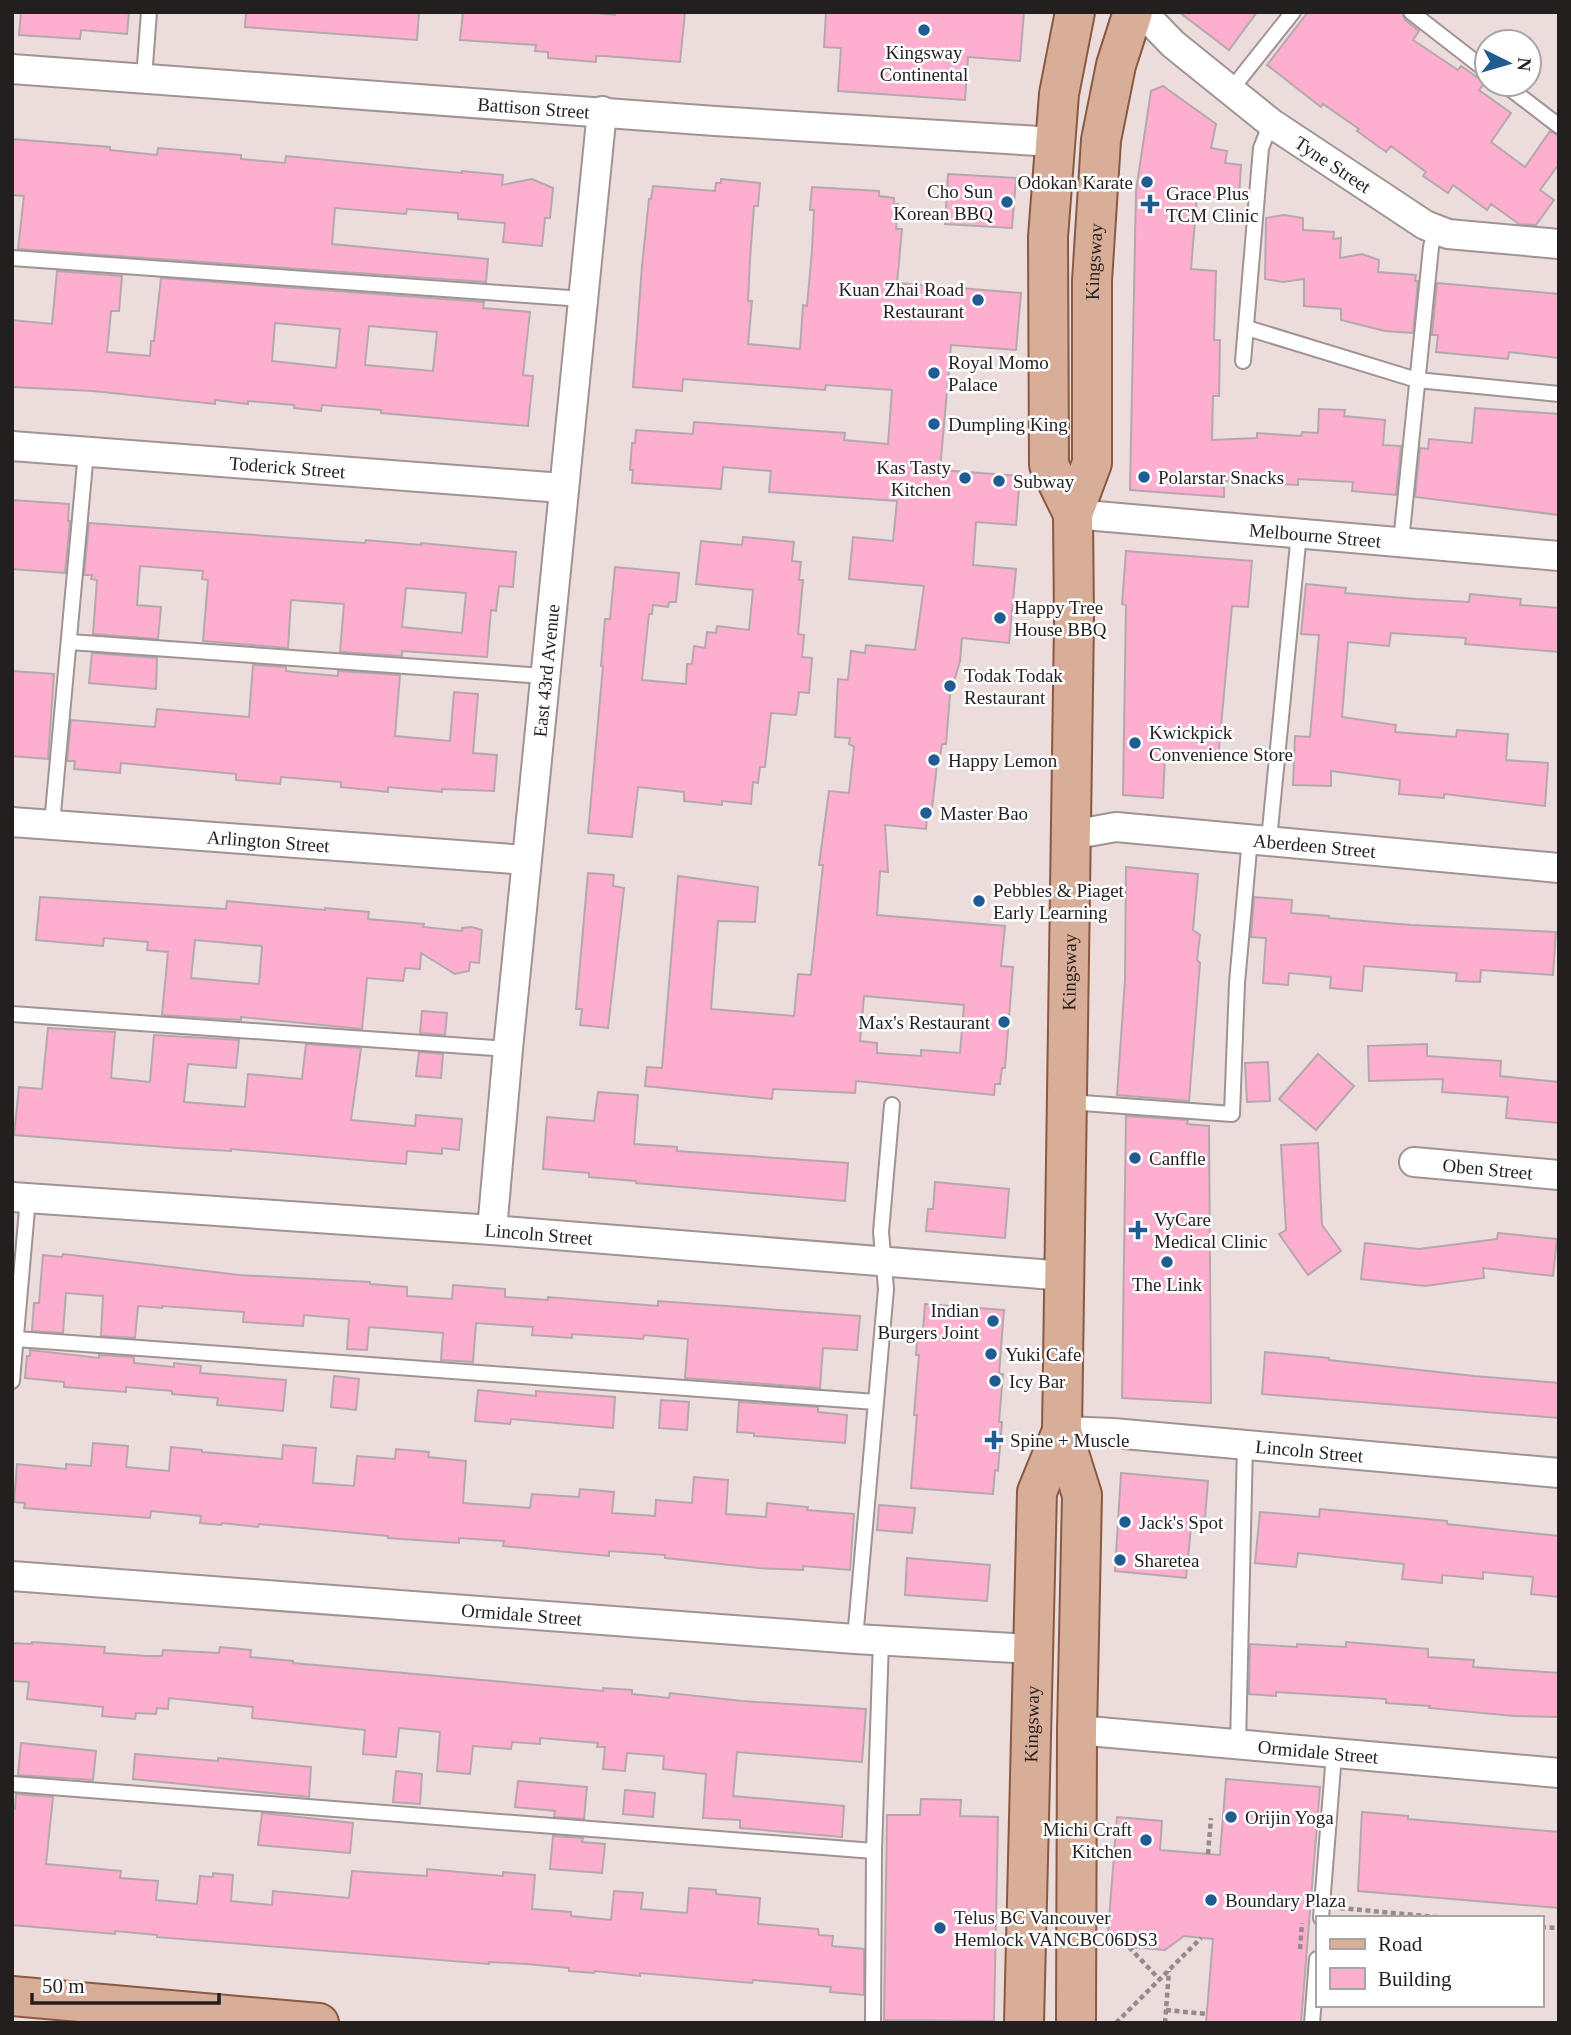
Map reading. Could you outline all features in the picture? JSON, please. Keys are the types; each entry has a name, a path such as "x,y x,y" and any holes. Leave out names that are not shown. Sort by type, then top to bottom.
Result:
{"main road":[{"name":"Kingsway","path":"1073,514 1049,465 1048,237 1059,94 1075,12"},
{"name":"Kingsway","path":"1076,2023 1077,1730 1082,1495 1062,1431 1073,514 1092,463 1091,281 1101,140 1116,65 1133,12"},
{"name":"Kingsway","path":"1024,2023 1037,1492 1062,1431"},
{"path":"12,1996 319,2023"}],"street":[{"name":"Tyne Street","path":"1142,12 1173,44 1271,123 1413,218 1448,234 1559,244"},
{"name":"Battison Street","path":"12,69 1054,142"},
{"name":"East 43rd Avenue","path":"492,1230 562,488 602,111"},
{"name":"Toderick Street","path":"12,446 562,488"},
{"name":"Melbourne Street","path":"1073,514 1559,556"},
{"name":"Arlington Street","path":"12,822 526,860"},
{"name":"Aberdeen Street","path":"1071,835 1116,827 1559,868"},
{"name":"Oben Street","path":"1414,1162 1559,1175"},
{"name":"Lincoln Street","path":"20,1197 492,1230 1065,1276"},
{"name":"Lincoln Street","path":"1062,1431 1113,1433 1559,1472"},
{"name":"Ormidale Street","path":"12,1576 1032,1649"},
{"name":"Ormidale Street","path":"1077,1730 1559,1773"}],"lane":[{"path":"144,78 149,12"},
{"path":"1230,91 1293,12"},
{"path":"1411,12 1473,60"},
{"path":"1522,98 1559,126"},
{"path":"1243,362 1261,148 1271,123"},
{"path":"1401,542 1431,247 1435,230"},
{"path":"12,258 583,299"},
{"path":"1247,328 1417,380 1559,394"},
{"path":"52,824 86,452"},
{"path":"1068,1102 1232,1114 1237,983 1260,839 1299,533"},
{"path":"70,642 544,676"},
{"path":"12,1014 508,1049"},
{"path":"873,2023 874,1851 868,1639 876,1402 886,1289 881,1232 892,1105"},
{"path":"12,1381 16,1339 20,1197"},
{"path":"16,1339 876,1402"},
{"path":"1238,1745 1245,1445"},
{"path":"1321,1912 1334,1754"},
{"path":"12,1784 874,1851"},
{"path":"1312,2023 1316,1972"}],"path":[{"path":"1208,1854 1211,1818"},
{"path":"1321,1912 1405,1916"},
{"path":"1116,2023 1202,1938"},
{"path":"1129,1947 1160,1979"},
{"path":"1165,2023 1169,1970"},
{"path":"1166,2010 1207,2014"}],"building":[{"path":"21,12 129,12 127,34 81,30 80,39 19,35"},
{"path":"246,12 419,12 417,40 245,27"},
{"path":"463,12 584,12 615,15 615,12 685,12 680,62 604,56 596,56 596,62 548,58 548,52 535,51 536,45 460,40"},
{"name":"Kingsway Continental","path":"826,12 1024,12 1020,61 968,57 965,100 838,91 841,48 824,47"},
{"path":"1179,12 1257,12 1229,50"},
{"path":"1308,12 1402,12 1405,20 1419,31 1413,40 1458,70 1461,66 1473,74 1473,98 1490,98 1511,113 1491,142 1525,167 1550,131 1559,136 1559,164 1540,190 1554,200 1536,225 1519,224 1491,204 1487,210 1453,185 1448,193 1423,176 1426,172 1391,146 1386,152 1357,131 1359,129 1323,104 1321,107 1267,65"},
{"path":"1163,86 1216,124 1211,148 1227,151 1225,163 1241,165 1239,198 1197,196 1191,269 1216,271 1214,340 1220,340 1219,396 1213,396 1212,440 1257,438 1257,433 1301,436 1302,432 1318,433 1319,409 1345,410 1344,416 1385,420 1383,445 1401,446 1396,495 1352,491 1353,482 1298,479 1298,485 1224,481 1224,497 1130,490 1136,191 1151,91"},
{"path":"12,139 110,147 110,150 157,155 158,148 241,155 241,159 285,163 286,156 462,171 503,175 502,185 532,179 553,188 550,218 545,218 542,246 503,242 505,223 458,219 458,213 407,209 406,214 335,208 332,244 488,259 486,282 18,249 24,196 12,195"},
{"path":"948,174 1016,178 1012,228 945,224"},
{"path":"721,179 760,183 758,206 754,206 750,259 748,301 752,301 748,344 800,349 803,305 807,306 812,251 812,187 879,191 879,196 894,198 894,204 898,204 896,229 902,229 897,283 1021,293 1016,350 951,345 940,470 1020,476 1016,525 976,522 973,565 1016,569 1009,643 962,638 960,661 950,695 946,744 942,744 940,756 938,755 931,818 927,818 926,829 885,825 888,872 880,871 877,915 1005,926 1001,966 1013,967 1005,1068 1002,1068 1000,1084 995,1084 994,1095 856,1081 855,1093 773,1089 772,1099 645,1086 647,1067 662,1068 678,876 758,887 755,922 718,921 711,1009 794,1016 798,974 811,975 823,865 819,865 829,791 849,793 854,747 849,744 850,738 835,737 838,679 848,680 851,651 865,653 866,645 915,650 924,586 849,579 853,537 893,541 897,501 769,492 771,471 723,467 721,489 632,483 632,443 635,443 636,430 693,434 694,422 845,433 844,440 888,444 892,390 826,385 825,390 683,379 682,391 633,387 642,266 649,199 653,186 715,191 716,183 721,183","holes":["864,996 964,1005 960,1053 921,1050 921,1056 877,1053 877,1043 860,1041"]},
{"path":"1284,215 1303,218 1303,230 1334,232 1333,239 1341,238 1340,258 1362,254 1379,260 1378,272 1416,275 1415,281 1418,281 1413,333 1385,331 1341,320 1341,309 1304,306 1304,279 1283,282 1265,279 1266,218"},
{"path":"57,271 122,276 119,311 111,311 107,352 150,356 161,278 484,302 483,308 530,312 523,375 533,376 528,426 322,405 321,411 294,408 294,405 248,401 248,404 215,400 215,404 93,391 12,387 12,320 52,324","holes":["275,323 340,329 336,368 272,361","369,326 437,332 433,371 365,365"]},
{"path":"1437,283 1559,294 1559,358 1509,352 1508,359 1436,352 1438,335 1432,335"},
{"path":"1475,408 1559,414 1559,515 1415,497 1420,448 1428,449 1429,439 1472,443"},
{"path":"12,500 69,504 65,573 12,569"},
{"path":"89,523 365,543 366,540 421,543 516,552 513,587 499,586 496,611 491,610 487,657 402,651 402,656 340,652 344,604 291,600 288,648 203,641 208,580 202,579 203,571 140,566 137,605 161,607 158,639 93,634 97,580 91,579 92,575 84,575","holes":["406,588 466,593 462,633 402,627"]},
{"path":"743,537 794,542 792,561 801,562 799,580 803,580 798,634 804,635 802,657 812,658 809,693 799,692 796,715 771,713 765,767 760,767 758,783 753,782 751,804 722,801 722,805 684,801 684,792 638,787 632,837 588,833 605,619 610,619 615,567 679,573 676,602 669,602 668,607 653,605 652,614 649,614 642,680 686,684 687,664 692,664 694,646 705,648 707,632 716,633 717,626 749,630 753,590 696,584 701,541 742,545"},
{"path":"1126,551 1252,561 1248,607 1232,606 1218,759 1165,756 1163,798 1123,795 1126,605 1122,604"},
{"path":"1306,584 1346,588 1345,593 1416,599 1469,602 1470,594 1521,599 1520,605 1559,608 1559,652 1465,644 1466,638 1391,633 1389,646 1348,642 1342,717 1396,725 1395,732 1456,737 1457,730 1508,734 1506,760 1548,763 1545,806 1444,794 1444,798 1399,794 1400,780 1331,771 1331,786 1293,785 1295,736 1310,737 1319,635 1301,634"},
{"path":"92,653 157,658 156,689 89,683"},
{"path":"253,665 286,667 286,671 338,676 338,671 400,675 395,736 450,741 454,692 478,694 473,753 497,755 494,791 442,789 442,792 388,787 388,792 341,787 341,782 281,777 280,784 236,780 236,774 121,763 120,773 74,769 75,761 67,761 71,720 155,727 157,709 249,717"},
{"path":"12,671 54,674 48,759 12,756"},
{"path":"1126,867 1198,874 1193,930 1200,935 1197,960 1200,963 1189,1101 1117,1095 1125,980"},
{"path":"588,873 614,875 613,886 624,888 608,1028 580,1025 582,1009 576,1009"},
{"path":"40,897 226,909 227,901 325,908 369,912 368,919 424,924 423,927 462,931 462,928 472,927 482,930 479,963 470,962 469,971 455,974 421,953 420,969 405,968 403,981 367,978 362,1029 241,1017 241,1020 162,1015 168,952 147,950 148,942 104,938 103,946 36,940","holes":["195,940 262,946 259,984 191,978"]},
{"path":"1254,897 1292,900 1291,913 1329,918 1556,932 1553,975 1481,970 1480,982 1456,981 1457,973 1364,966 1362,991 1330,988 1331,977 1289,973 1288,985 1263,983 1266,938 1251,937"},
{"path":"422,1011 447,1013 445,1035 420,1033"},
{"path":"48,1028 115,1032 111,1078 150,1082 154,1035 239,1040 236,1068 188,1064 184,1102 245,1107 248,1074 302,1079 306,1044 361,1048 351,1120 415,1126 416,1115 462,1119 459,1150 442,1148 442,1154 407,1151 406,1164 14,1135 19,1087 42,1089"},
{"path":"1427,1044 1427,1056 1501,1061 1500,1076 1559,1082 1559,1123 1506,1118 1508,1097 1442,1092 1443,1079 1369,1081 1368,1046"},
{"path":"419,1052 443,1054 441,1078 416,1076"},
{"path":"1318,1054 1354,1086 1316,1130 1279,1099"},
{"path":"1268,1062 1270,1101 1247,1102 1245,1063"},
{"path":"598,1092 638,1095 634,1144 677,1147 677,1151 848,1163 845,1201 636,1183 589,1177 589,1173 543,1169 547,1117 594,1121"},
{"name":"The Link","path":"1126,1116 1188,1120 1187,1124 1209,1126 1211,1403 1122,1398"},
{"path":"1318,1143 1322,1225 1341,1251 1308,1275 1279,1234 1286,1230 1281,1145"},
{"path":"935,1182 1009,1189 1005,1238 926,1231 928,1209 933,1209"},
{"path":"1498,1233 1557,1239 1553,1276 1483,1268 1484,1278 1425,1286 1361,1279 1365,1243 1419,1249 1497,1239"},
{"path":"63,1254 239,1275 370,1282 407,1287 407,1296 452,1299 453,1285 505,1289 505,1297 548,1300 548,1297 658,1306 658,1301 860,1316 857,1350 823,1348 820,1388 685,1378 688,1339 644,1335 643,1339 572,1334 572,1338 532,1335 533,1327 476,1323 473,1362 441,1360 443,1333 369,1327 367,1350 347,1349 349,1319 304,1315 303,1326 243,1322 244,1312 138,1306 135,1338 101,1336 103,1296 66,1293 63,1333 32,1331 34,1303 39,1303 43,1255 62,1257"},
{"path":"925,1304 1004,1310 999,1374 1003,1374 999,1422 1002,1422 998,1471 995,1470 993,1494 911,1488 917,1415 914,1415 919,1355 916,1355 918,1330 923,1331"},
{"path":"30,1350 99,1358 99,1355 134,1357 134,1363 174,1367 174,1363 201,1366 200,1373 286,1380 283,1411 217,1405 218,1398 172,1394 172,1391 126,1387 126,1392 64,1387 64,1382 25,1378"},
{"path":"1265,1352 1559,1383 1559,1418 1262,1394"},
{"path":"334,1376 359,1379 356,1410 331,1407"},
{"path":"478,1390 536,1396 536,1391 615,1397 613,1428 511,1419 510,1424 475,1421"},
{"path":"661,1400 689,1402 687,1430 659,1428"},
{"path":"739,1402 818,1407 818,1412 847,1415 845,1443 754,1436 754,1433 737,1432"},
{"path":"93,1443 128,1446 126,1467 169,1471 171,1447 282,1459 283,1445 316,1448 313,1483 354,1486 357,1456 395,1459 396,1449 429,1452 428,1457 466,1461 463,1503 530,1508 532,1494 579,1497 580,1489 614,1492 612,1513 655,1516 656,1500 692,1503 694,1477 728,1480 726,1514 766,1517 767,1503 854,1514 850,1570 803,1566 803,1570 759,1568 665,1558 665,1555 609,1551 609,1556 503,1546 504,1541 459,1538 459,1543 259,1524 258,1527 221,1525 200,1523 201,1516 151,1511 150,1518 24,1508 25,1503 14,1502 17,1464 66,1469 66,1464 91,1466"},
{"path":"1121,1473 1208,1481 1205,1518 1192,1517 1186,1578 1115,1571"},
{"path":"879,1505 915,1508 912,1533 877,1530"},
{"path":"1320,1509 1447,1521 1447,1524 1559,1536 1559,1597 1531,1594 1533,1577 1483,1572 1483,1579 1442,1575 1442,1583 1402,1579 1404,1564 1298,1553 1296,1567 1255,1563 1260,1512 1319,1517"},
{"path":"907,1558 990,1565 987,1601 905,1595"},
{"path":"1346,1642 1428,1649 1428,1657 1474,1660 1473,1667 1559,1673 1559,1717 1514,1716 1429,1708 1430,1706 1386,1703 1386,1699 1276,1692 1276,1696 1249,1694 1250,1644 1346,1647"},
{"path":"12,1643 105,1647 104,1653 147,1656 162,1656 163,1650 219,1653 220,1647 251,1650 250,1657 293,1663 603,1691 603,1688 632,1690 632,1694 669,1698 670,1693 742,1701 866,1709 862,1762 737,1752 733,1796 844,1806 842,1837 740,1828 740,1820 703,1818 706,1774 663,1769 664,1756 627,1753 625,1771 603,1769 605,1747 597,1747 598,1743 540,1738 540,1744 512,1742 511,1749 473,1746 470,1774 437,1771 440,1732 399,1728 396,1757 363,1754 365,1730 252,1718 253,1707 169,1698 168,1709 157,1708 156,1714 136,1713 135,1719 102,1716 103,1707 27,1699 29,1682 12,1681"},
{"path":"21,1743 96,1751 93,1780 18,1775"},
{"path":"135,1754 218,1761 218,1758 311,1767 309,1797 133,1779"},
{"path":"396,1771 422,1774 420,1804 393,1802"},
{"name":"Boundary Plaza","path":"1226,1779 1320,1787 1301,2023 1206,2023 1213,1939 1184,1936 1165,1950 1107,1945 1117,1817 1162,1821 1160,1850 1220,1855"},
{"path":"518,1781 587,1787 584,1819 554,1817 555,1811 515,1807"},
{"path":"625,1790 655,1793 653,1817 623,1814"},
{"path":"16,1794 53,1797 46,1864 121,1871 120,1878 158,1881 156,1900 197,1904 200,1876 213,1877 213,1873 233,1875 231,1901 272,1905 273,1891 349,1898 352,1871 427,1876 427,1869 503,1876 503,1872 535,1875 532,1909 571,1912 571,1916 611,1920 614,1891 643,1893 641,1909 687,1913 689,1888 716,1890 716,1894 760,1898 758,1924 818,1929 819,1935 833,1936 832,1946 864,1949 864,1995 830,1992 831,1987 753,1980 752,1983 640,1973 640,1976 594,1973 527,1964 489,1964 157,1937 115,1931 115,1934 12,1925 12,1809 15,1809"},
{"name":"Telus BC Vancouver Hemlock VANCBC06DS3","path":"921,1799 961,1800 960,1816 998,1817 994,2021 884,2020 887,1815 920,1815"},
{"path":"1362,1812 1408,1816 1408,1819 1559,1832 1559,1908 1358,1891"},
{"path":"262,1813 353,1823 350,1853 258,1845"},
{"path":"553,1836 583,1838 582,1842 605,1844 602,1873 550,1869"}],"place":[{"name":"Kingsway Continental","path":"924,30"},
{"name":"Odokan Karate","path":"1147,182"},
{"name":"Cho Sun Korean BBQ","path":"1007,202"},
{"name":"Grace Plus TCM Clinic","path":"1150,204"},
{"name":"Kuan Zhai Road Restaurant","path":"978,300"},
{"name":"Royal Momo Palace","path":"934,373"},
{"name":"Dumpling King","path":"934,424"},
{"name":"Polarstar Snacks","path":"1144,477"},
{"name":"Kas Tasty Kitchen","path":"965,478"},
{"name":"Subway","path":"999,481"},
{"name":"Happy Tree House BBQ","path":"1000,618"},
{"name":"Todak Todak Restaurant","path":"950,686"},
{"name":"Kwickpick Convenience Store","path":"1135,743"},
{"name":"Happy Lemon","path":"934,760"},
{"name":"Master Bao","path":"926,813"},
{"name":"Pebbles & Piaget Early Learning","path":"979,901"},
{"name":"Max's Restaurant","path":"1004,1022"},
{"name":"Canffle","path":"1135,1158"},
{"name":"VyCare Medical Clinic","path":"1138,1230"},
{"name":"The Link","path":"1167,1262"},
{"name":"Indian Burgers Joint","path":"993,1321"},
{"name":"Yuki Cafe","path":"991,1354"},
{"name":"Icy Bar","path":"995,1381"},
{"name":"Spine + Muscle","path":"994,1440"},
{"name":"Jack's Spot","path":"1125,1522"},
{"name":"Sharetea","path":"1120,1560"},
{"name":"Orijin Yoga","path":"1231,1817"},
{"name":"Michi Craft Kitchen","path":"1146,1840"},
{"name":"Boundary Plaza","path":"1211,1900"},
{"name":"Telus BC Vancouver Hemlock VANCBC06DS3","path":"940,1928"}]}
